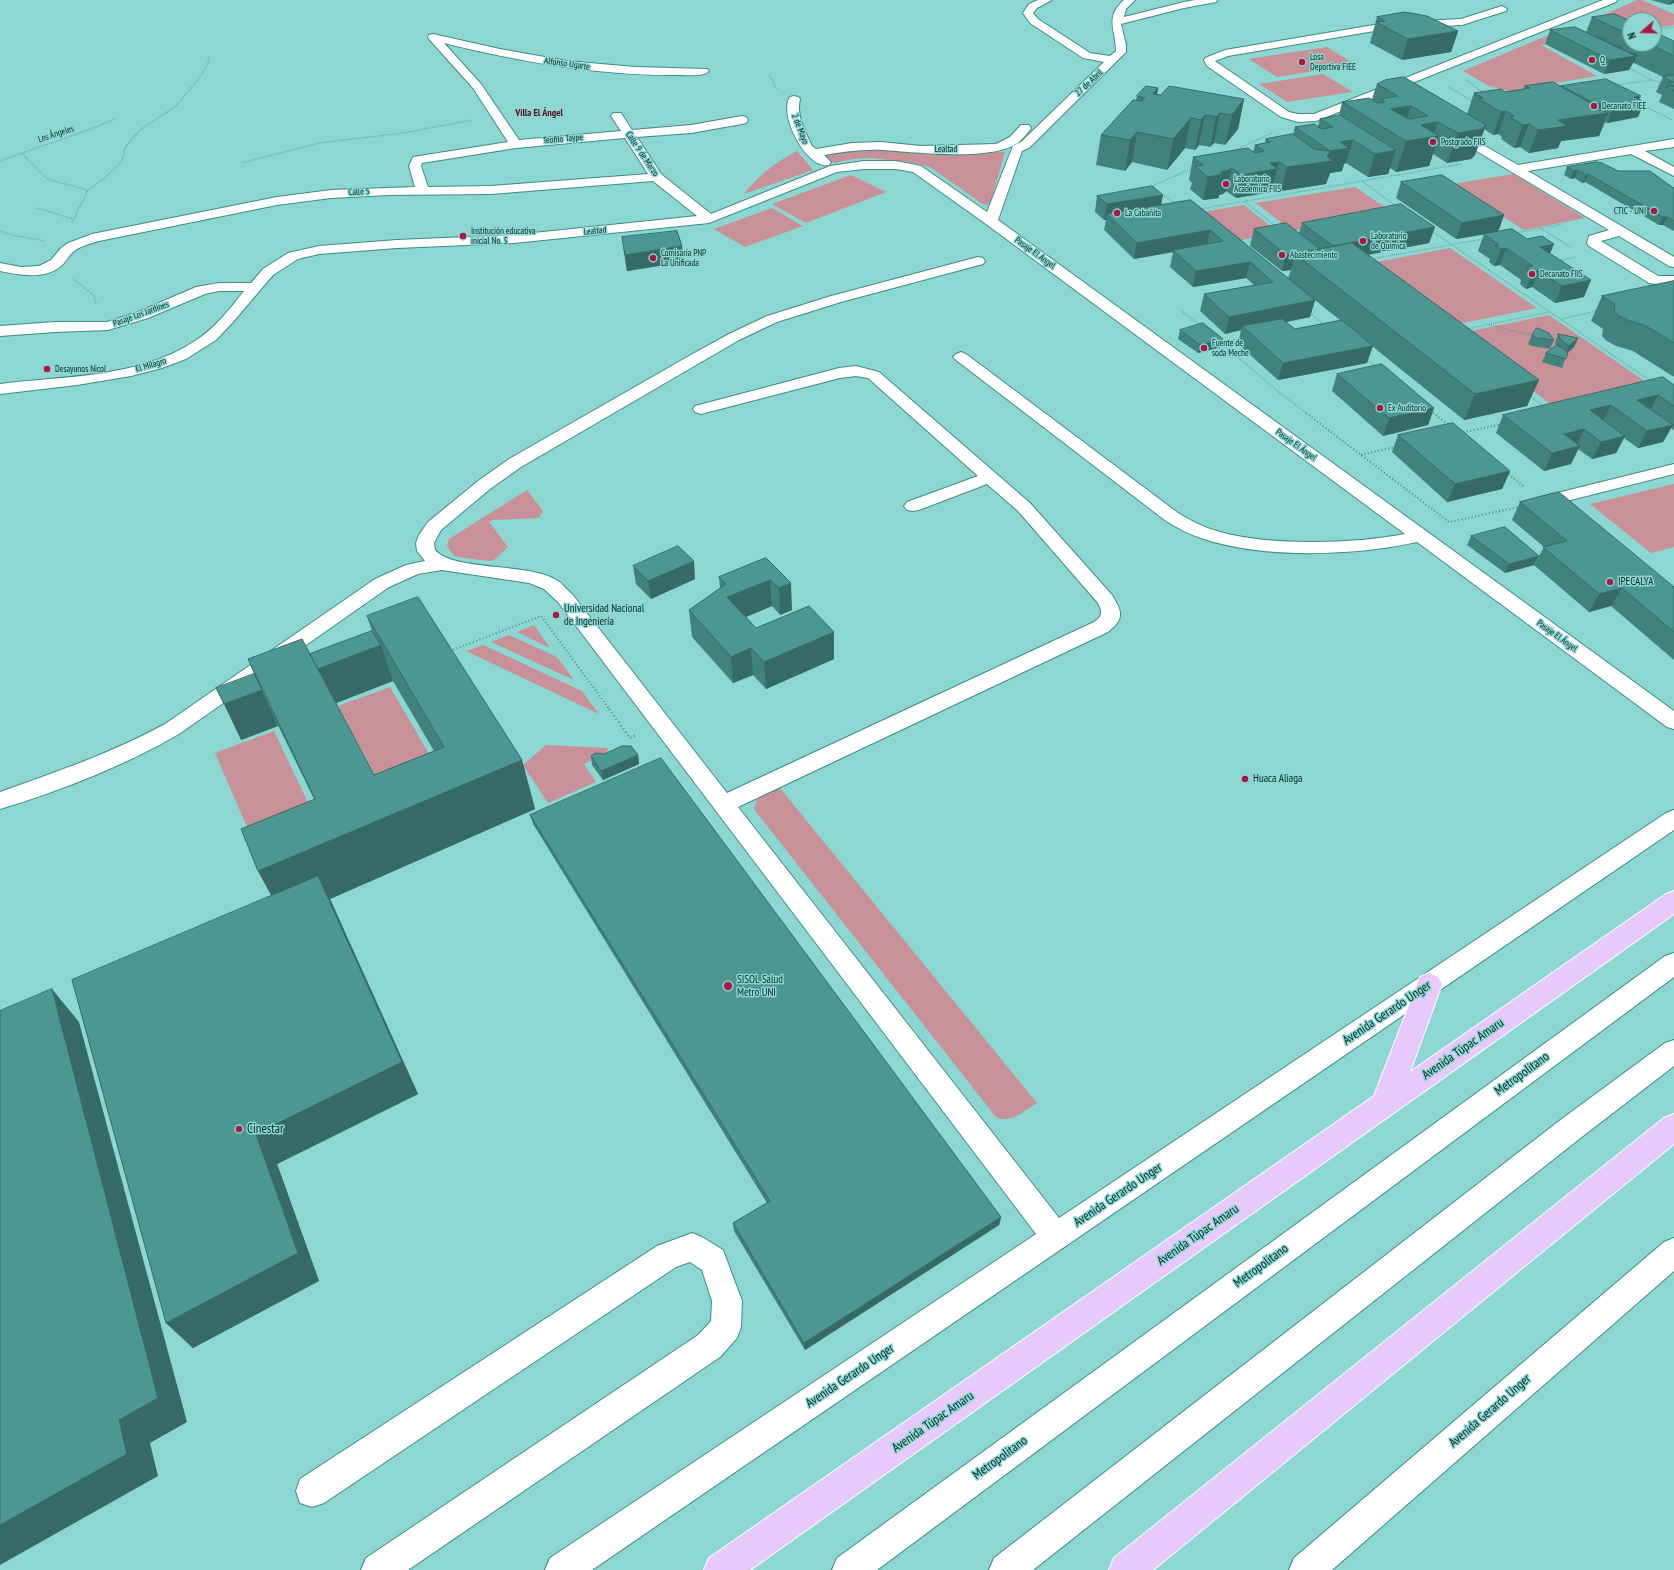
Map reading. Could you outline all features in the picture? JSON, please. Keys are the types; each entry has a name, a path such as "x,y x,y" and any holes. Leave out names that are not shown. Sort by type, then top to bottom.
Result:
{"main road":[{"name":"Avenida Túpac Amaru","path":"722,1570 1674,901"},
{"path":"1385,1104 1429,984"},
{"path":"1126,1570 1674,1127"}],"street":[{"path":"1047,0 1033,6 1028,13 1034,20 1087,56 1113,60"},
{"path":"1158,11 1134,3 1120,8 1117,22 1158,11 1212,0"},
{"path":"1502,9 1462,22 1386,26 1362,29 1225,53 1209,60 1210,64 1283,114 1298,118 1316,117 1612,0"},
{"path":"1572,16 1587,21"},
{"name":"27 de Abril","path":"991,221 1017,149 1025,145 1121,52 1121,45 1116,24 1117,22"},
{"name":"Alfonso Ugarte","path":"498,115 477,86 434,37 485,50 573,66 681,72 703,71"},
{"path":"1386,90 1399,100"},
{"name":"2 de Mayo","path":"794,99 792,108 794,119 807,148 834,169"},
{"path":"498,115 516,144"},
{"name":"Calle 9 de Marzo","path":"617,116 656,177 709,218"},
{"name":"Lealtad","path":"814,153 852,147 880,146 928,150 998,147 1014,140 1035,117"},
{"name":"Teofilo Taype","path":"423,191 415,166 417,160 516,144 628,133 691,129 742,120"},
{"path":"1438,123 1517,168 1674,263"},
{"path":"1517,168 1674,143"},
{"path":"1633,150 1674,172"},
{"name":"Lealtad","path":"268,272 293,256 319,250 397,244 514,239 709,218 834,169 882,164 917,169"},
{"name":"Pasaje El Ángel","path":"917,169 929,175 1674,722"},
{"name":"Calle 5","path":"64,248 97,237 276,201 337,193 492,190 656,177"},
{"path":"1621,231 1594,239 1594,243 1654,280 1674,280"},
{"path":"0,267 27,272 43,269 56,264 64,248"},
{"path":"442,564 432,558 426,551 425,543 428,535 434,526 484,485 515,463 701,355 752,328 791,313 836,299 978,261"},
{"name":"El Milagro","path":"0,389 101,377 150,366 178,356 200,344 217,331 268,272"},
{"name":"Pasaje Los Jardines","path":"0,331 55,327 100,327 117,324 143,315 201,290 219,287 254,287"},
{"path":"961,358 1172,518 1202,532 1219,538 1250,544 1312,547 1392,543 1420,536"},
{"path":"701,409 839,373 856,371 874,375 1024,507 1105,599 1112,614 1107,623 724,804"},
{"path":"1543,502 1674,469"},
{"path":"913,506 990,477"},
{"path":"0,801 110,760 143,746 178,724 382,583 413,569 442,564 533,578 543,581 558,590 566,598 1056,1237"},
{"name":"Avenida Gerardo Unger","path":"562,1570 1674,819"},
{"name":"Metropolitano","path":"849,1570 1674,963"},
{"path":"1006,1570 1573,1127 1674,1051"},
{"path":"312,1491 667,1256 692,1247 713,1260 726,1301 726,1327 709,1346 378,1570"},
{"name":"Avenida Gerardo Unger","path":"1306,1570 1674,1252"}],"path":[{"path":"1662,29 1674,27"},
{"path":"0,231 12,235 41,240 64,248 73,219 88,190 122,161 125,147 135,134 176,106 200,77 208,64 210,57"},
{"path":"1625,66 1652,80 1667,84"},
{"path":"1466,80 1488,97"},
{"path":"1614,86 1652,80"},
{"path":"1447,86 1479,104"},
{"path":"1640,104 1674,121"},
{"path":"242,163 319,143 403,133 498,115"},
{"path":"1232,152 1260,140 1298,118"},
{"name":"Los Ángeles","path":"0,161 45,144 90,130 115,119"},
{"path":"22,153 44,176 50,180 88,190"},
{"path":"1194,210 1362,182 1497,157"},
{"path":"1181,207 1152,188 1154,184 1196,166"},
{"path":"1362,182 1400,209"},
{"path":"1245,202 1281,230"},
{"path":"37,208 73,219"},
{"path":"1510,234 1599,217"},
{"path":"1426,227 1656,384"},
{"path":"1370,259 1488,238"},
{"path":"1235,244 1257,240"},
{"path":"56,264 94,296 100,327"},
{"path":"1304,308 1328,328 1321,329"},
{"path":"1182,311 1204,329"},
{"path":"1560,319 1599,311"},
{"path":"1463,329 1550,312"},
{"path":"1486,325 1541,339"},
{"path":"1215,338 1275,389 1448,522 1543,502"},
{"path":"1220,342 1243,338"},
{"path":"1363,357 1381,371"},
{"path":"1528,394 1546,408"},
{"path":"1429,410 1452,429"},
{"path":"1464,438 1458,434 1509,422"},
{"path":"1360,455 1398,447"},
{"path":"1501,468 1543,502"},
{"path":"449,651 541,616 630,738"}],"shaded area":[{"path":"1637,0 1642,0 1674,14 1674,25 1662,27 1662,12 1622,12 1622,25 1601,16"},
{"path":"1558,31 1572,39 1541,45 1597,76 1549,84 1529,97 1487,85 1463,71"},
{"name":"Losa Deportiva FIEE","path":"1327,47 1356,65 1277,77 1249,59"},
{"path":"1323,74 1353,92 1287,102 1259,84"},
{"path":"871,149 923,153 1005,152 990,204 984,205 930,167 909,162 870,158 853,159 834,163 824,155"},
{"path":"797,151 813,170 744,194 756,180 768,170 781,160"},
{"path":"1513,174 1585,218 1524,230 1453,184"},
{"path":"851,175 886,192 806,223 772,204"},
{"path":"1355,187 1392,212 1292,231 1256,203"},
{"path":"1244,205 1279,233 1231,242 1196,213"},
{"path":"772,208 803,226 745,247 714,229"},
{"path":"1450,248 1537,308 1448,326 1366,264"},
{"path":"1549,315 1653,387 1556,408 1457,334"},
{"path":"1674,484 1674,547 1651,553 1590,504"},
{"path":"527,490 543,511 539,518 493,520 489,522 508,547 494,560 488,561 453,555 447,546 449,539"},
{"path":"534,625 550,648 517,632"},
{"path":"509,635 557,657 574,680 491,642"},
{"path":"483,645 582,691 599,714 466,651"},
{"path":"390,687 453,795 398,818 338,706"},
{"path":"274,731 329,847 267,873 215,753"},
{"path":"546,745 608,748 607,753 584,764 596,782 548,803 523,765"},
{"path":"779,787 1037,1103 1012,1118 1002,1119 996,1117 754,809 757,799"}],"building":[{"path":"1405,12 1427,16 1458,31 1408,39 1376,22 1385,21 1377,17"},
{"path":"1615,14 1622,17 1622,31 1592,17"},
{"path":"1575,27 1622,49 1622,52 1628,52 1636,56 1610,60 1550,30"},
{"path":"1662,36 1674,41 1674,56 1662,50"},
{"path":"1674,75 1674,86 1668,83 1673,82 1663,77"},
{"path":"1404,77 1486,125 1482,129 1458,133 1438,122 1421,125 1439,136 1406,141 1342,102 1369,98 1378,103 1385,102 1381,99 1398,96 1377,84 1385,80","holes":["1411,106 1428,116 1408,119 1391,109"]},
{"path":"1606,79 1641,96 1634,97 1644,102 1613,107 1604,103 1596,104 1561,86"},
{"path":"1553,82 1608,113 1558,120 1567,126 1538,130 1529,124 1523,125 1510,117 1514,116 1506,111 1501,112 1479,99 1483,98 1474,93 1501,89 1505,92 1530,88 1525,86"},
{"path":"1146,86 1158,88 1153,94 1161,95 1169,86 1244,99 1232,115 1220,113 1216,117 1205,115 1201,120 1191,118 1173,139 1137,132 1130,140 1101,135 1133,100 1142,101 1145,98 1137,96"},
{"path":"1674,86 1674,91 1666,87"},
{"path":"1340,115 1396,150 1375,154 1353,140 1340,142 1349,148 1330,151 1295,127 1314,124 1322,129 1333,127 1320,119"},
{"path":"1293,134 1314,149 1330,151 1327,157 1333,161 1287,167 1279,162 1270,163 1277,169 1241,175 1232,168 1221,172 1224,174 1208,177 1195,166 1203,165 1193,157 1248,148 1255,153 1264,151 1255,145 1270,142 1266,139"},
{"name":"CTIC - UNI","path":"1596,162 1602,163 1618,171 1650,171 1674,188 1674,221 1667,217 1663,217 1588,174 1586,175 1578,170 1574,171 1567,167"},
{"path":"1442,175 1504,215 1462,223 1401,182"},
{"path":"1152,186 1163,195 1107,204 1097,196"},
{"path":"1191,200 1315,300 1229,317 1204,294 1273,282 1250,262 1196,271 1173,250 1223,241 1210,230 1137,243 1107,214"},
{"path":"1401,204 1435,227 1333,246 1302,223"},
{"path":"1286,223 1320,249 1286,255 1254,229"},
{"path":"1512,229 1527,239 1542,236 1554,244 1540,247 1591,280 1562,286 1539,271 1533,272 1526,267 1533,266 1506,248 1501,249 1495,246 1499,245 1484,234"},
{"path":"677,231 682,246 625,255 622,237"},
{"path":"1352,243 1539,380 1475,394 1295,254"},
{"path":"1674,281 1674,343 1646,326 1619,316 1614,311 1615,304 1602,296"},
{"path":"1282,319 1295,329 1342,320 1373,346 1283,363 1242,326"},
{"path":"1203,323 1223,339 1200,345 1180,330"},
{"path":"1537,328 1549,333 1554,340 1536,338 1532,335"},
{"path":"1558,334 1578,338 1569,346 1561,340"},
{"path":"1557,345 1568,352 1566,359 1546,353"},
{"path":"1382,364 1434,408 1389,418 1337,374"},
{"path":"1663,377 1674,385 1674,406 1658,395 1637,400 1673,425 1647,431 1611,405 1590,410 1625,436 1601,442 1584,429 1564,434 1580,446 1552,453 1503,415"},
{"path":"1453,423 1510,471 1455,484 1398,435"},
{"path":"1559,492 1674,587 1674,632 1622,588 1599,594 1543,547 1567,541 1520,502"},
{"path":"1505,527 1539,556 1509,564 1471,536"},
{"path":"678,546 694,561 648,581 633,566"},
{"path":"766,558 791,583 779,588 770,580 727,597 756,628 809,606 834,632 764,662 751,648 731,657 689,610 726,584 719,577"},
{"path":"418,597 522,760 258,871 241,829 315,799 248,659 302,639 374,775 444,747 367,616"},
{"path":"372,631 381,645 318,669 310,654"},
{"path":"254,674 262,690 224,704 216,688"},
{"path":"622,746 631,746 638,755 601,771 591,756 596,753 604,754"},
{"name":"SISOL Salud Metro UNI","path":"661,758 1001,1217 804,1343 733,1223 770,1201 530,815"},
{"name":"Cinestar","path":"318,876 402,1062 256,1134 298,1253 166,1323 72,980"},
{"path":"52,989 158,1398 119,1420 127,1454 0,1525 0,1011"}],"place":[{"name":"Q","path":"1592,60"},
{"name":"Losa Deportiva FIEE","path":"1302,62"},
{"name":"Decanato FIEE","path":"1594,106"},
{"name":"Postgrado FIIS","path":"1433,142"},
{"name":"Laboratorio Academico FIIS","path":"1226,184"},
{"name":"CTIC - UNI","path":"1654,211"},
{"name":"La Cabañita","path":"1117,213"},
{"name":"Institución educativa inicial No. 5","path":"463,236"},
{"name":"Laboratorio de Quimica","path":"1363,241"},
{"name":"Abastecimiento","path":"1282,255"},
{"name":"Comisaría PNP La Unificada","path":"653,258"},
{"name":"Decanato FIIS","path":"1532,274"},
{"name":"Fuente de soda Meche","path":"1204,348"},
{"name":"Desayunos Nicol","path":"47,369"},
{"name":"Ex Auditorio","path":"1380,408"},
{"name":"IPECALYA","path":"1610,582"},
{"name":"Universidad Nacional de Ingeniería","path":"556,615"},
{"name":"Huaca Aliaga","path":"1245,779"},
{"name":"SISOL Salud Metro UNI","path":"728,986"},
{"name":"Cinestar","path":"239,1129"}],"district":[{"name":"Villa El Ángel","path":"539,113"}]}
